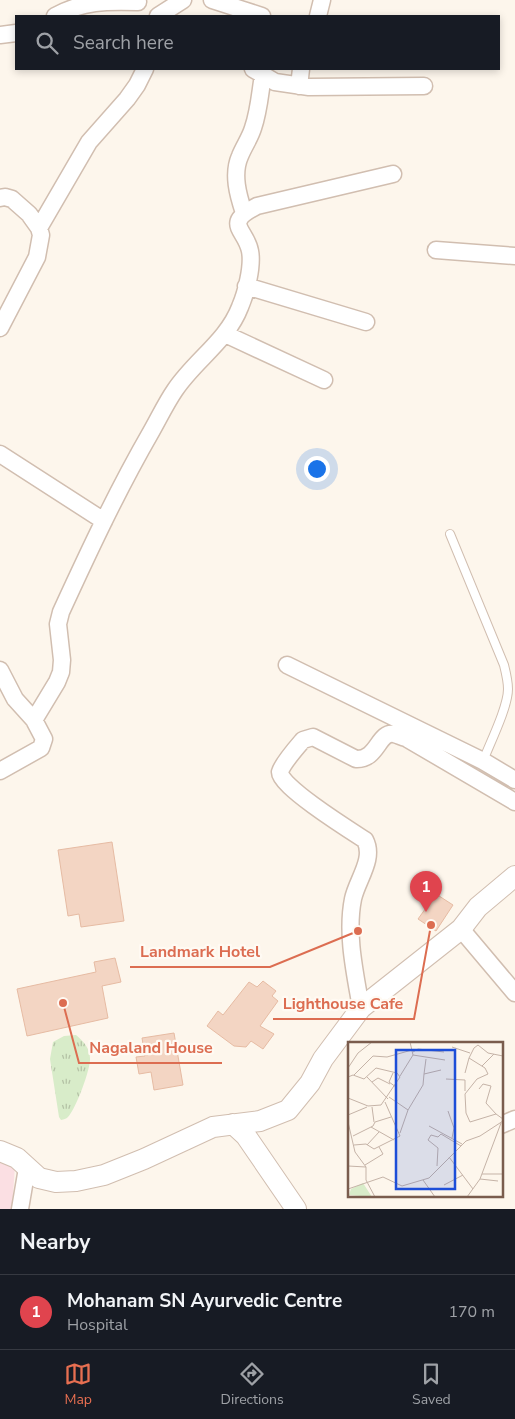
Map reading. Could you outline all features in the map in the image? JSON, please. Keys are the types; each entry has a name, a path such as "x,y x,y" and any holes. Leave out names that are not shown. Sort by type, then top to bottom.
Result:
{"street":[{"path":"160,15 184,0"},
{"path":"212,0 259,15"},
{"path":"318,15 322,0"},
{"path":"57,15 81,5 100,1 138,1 147,15"},
{"path":"0,35 15,33"},
{"path":"39,228 89,142 127,99 144,70"},
{"path":"299,86 301,70"},
{"path":"244,213 238,195 237,168 240,156 248,142 257,116 258,72 275,82 309,88 424,86"},
{"path":"34,720 61,672 62,660 58,624 61,612 131,466 174,390 225,334 240,307 246,286 250,250 238,228 244,213 257,206 393,174"},
{"path":"0,198 12,199 29,214 39,228 41,235 37,257 1,325"},
{"path":"436,250 515,256"},
{"path":"246,286 366,322"},
{"path":"225,334 324,380"},
{"path":"0,454 104,521"},
{"path":"287,665 483,761 515,780"},
{"path":"0,670 15,699 34,720 44,739 41,748 0,771"},
{"path":"361,1008 350,919 356,886 368,860 369,848 365,840 304,799 281,778 280,771 303,740 313,737 356,759 364,759 371,755 387,735 393,734 406,738 515,802"},
{"path":"0,1151 17,1158 39,1178 56,1182 76,1181 104,1175 214,1127 260,1121 288,1110 310,1083 323,1059 361,1008 461,929 478,908 515,876"},
{"path":"461,929 515,993"},
{"path":"502,1125 515,1119"},
{"path":"233,1124 246,1136 296,1209"},
{"path":"20,1209 27,1168"}],"lane":[{"path":"450,534 504,665 507,680 508,690 505,705 483,761"}],"shaded area":[{"path":"0,1163 15,1166 12,1209 0,1209"}],"green space":[{"path":"76,1035 84,1042 90,1054 90,1063 75,1106 66,1119 61,1120 50,1059 53,1042 64,1036"}],"building":[{"path":"112,842 124,921 81,927 79,914 68,916 58,850"},
{"path":"436,894 453,905 436,931 418,919"},
{"path":"115,958 121,982 102,986 108,1018 27,1036 17,989 96,972 94,962"},
{"path":"263,981 276,991 272,996 278,1001 260,1026 274,1034 263,1049 251,1041 246,1047 234,1046 207,1026 218,1011 223,1015 249,982 257,987"},
{"path":"174,1033 183,1085 154,1090 151,1072 139,1074 136,1057 145,1056 142,1038"}],"place":[{"name":"Mohanam SN Ayurvedic Centre","path":"426,912"},
{"name":"Lighthouse Cafe","path":"431,925"},
{"name":"Landmark Hotel","path":"358,931"},
{"name":"Nagaland House","path":"63,1003"}]}
